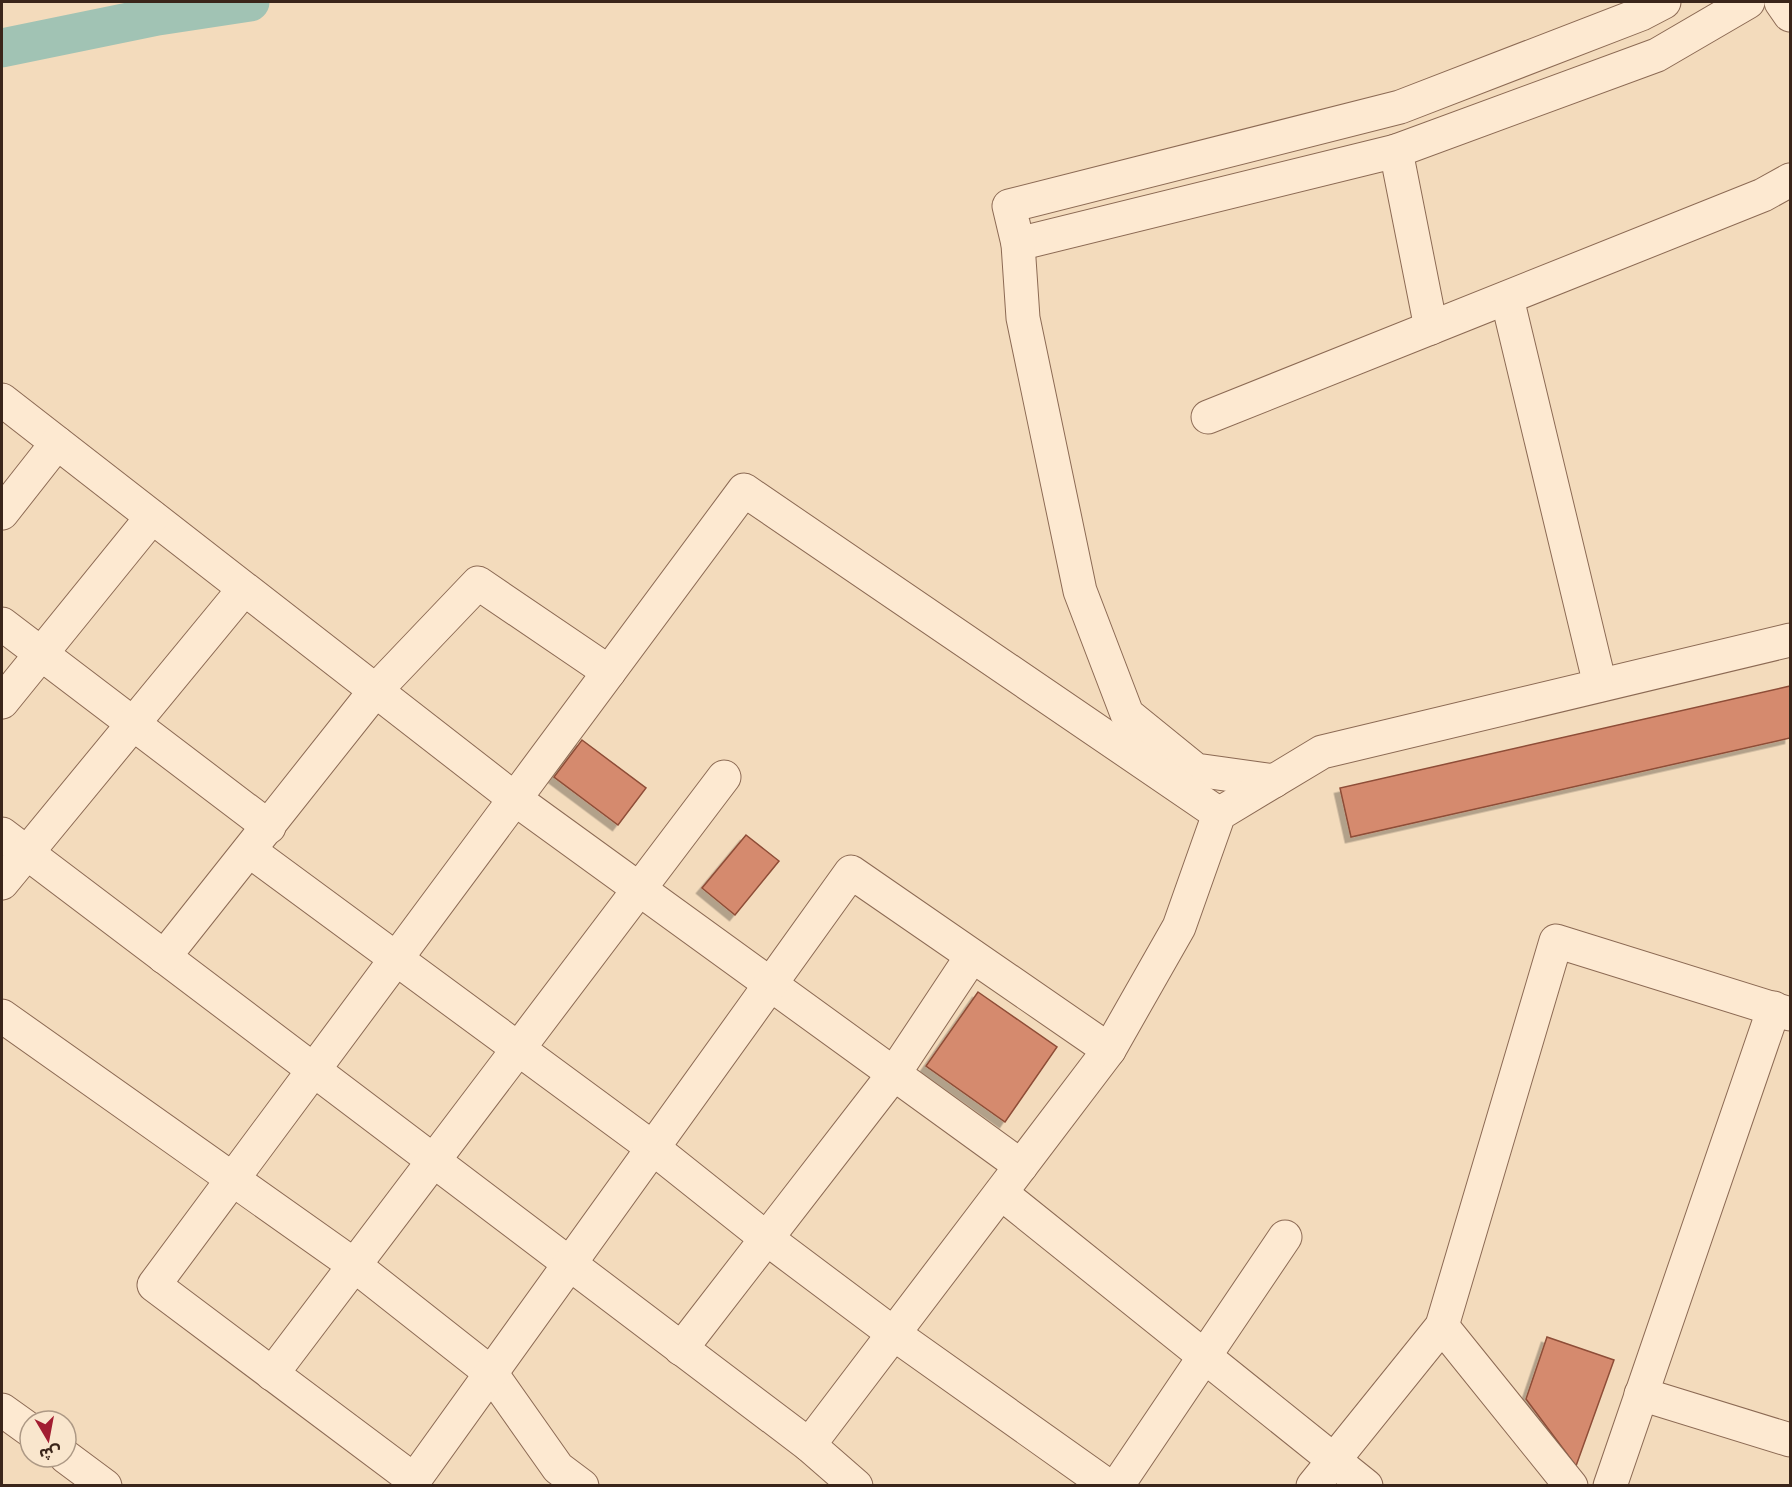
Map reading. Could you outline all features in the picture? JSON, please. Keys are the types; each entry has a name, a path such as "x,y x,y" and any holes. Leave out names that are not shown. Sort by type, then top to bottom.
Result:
{"street":[{"path":"1274,781 1196,770 1127,714 1080,591 1023,318 1018,244 1009,206 1400,107 1641,14 1664,2"},
{"path":"1018,244 1396,151 1657,55 1748,2"},
{"path":"1781,2 1791,15"},
{"path":"1396,151 1431,328"},
{"path":"1208,417 1763,195 1791,180"},
{"path":"1507,298 1600,685"},
{"path":"2,400 515,799 769,986 1021,1166"},
{"path":"2,513 57,443"},
{"path":"1109,1050 851,872 412,1483 154,1285 744,490 1219,814"},
{"path":"2,702 152,517"},
{"path":"164,957 375,691 478,583 609,672"},
{"path":"2,883 14,843 133,724 244,589"},
{"path":"2,624 133,724 259,839 397,958 652,1148 766,1239 894,1334 1108,1485"},
{"path":"809,1445 1109,1050 1179,927 1219,814 1322,752 1791,640"},
{"path":"272,1374 724,777"},
{"path":"14,843 809,1445 856,1485"},
{"path":"1313,1485 1442,1326 1556,941 1782,1011 1641,1394 1610,1485"},
{"path":"681,1349 893,1075 972,956"},
{"path":"2,1016 232,1181 354,1265 491,1373 558,1468 582,1485"},
{"path":"1001,1193 1366,1485"},
{"path":"1117,1485 1206,1357 1285,1237"},
{"path":"1442,1326 1571,1485"},
{"path":"1641,1394 1791,1440"},
{"path":"2,1410 18,1421"},
{"path":"78,1466 105,1485"}],"building":[{"path":"1790,686 1790,738 1351,837 1340,788"},
{"path":"582,740 646,788 618,825 554,777"},
{"path":"746,835 779,861 735,915 702,888"},
{"path":"978,992 1057,1047 1005,1122 926,1066"},
{"path":"1547,1337 1614,1360 1576,1466 1526,1399"}],"waterway":[{"path":"2,48 158,16 250,2"}]}
